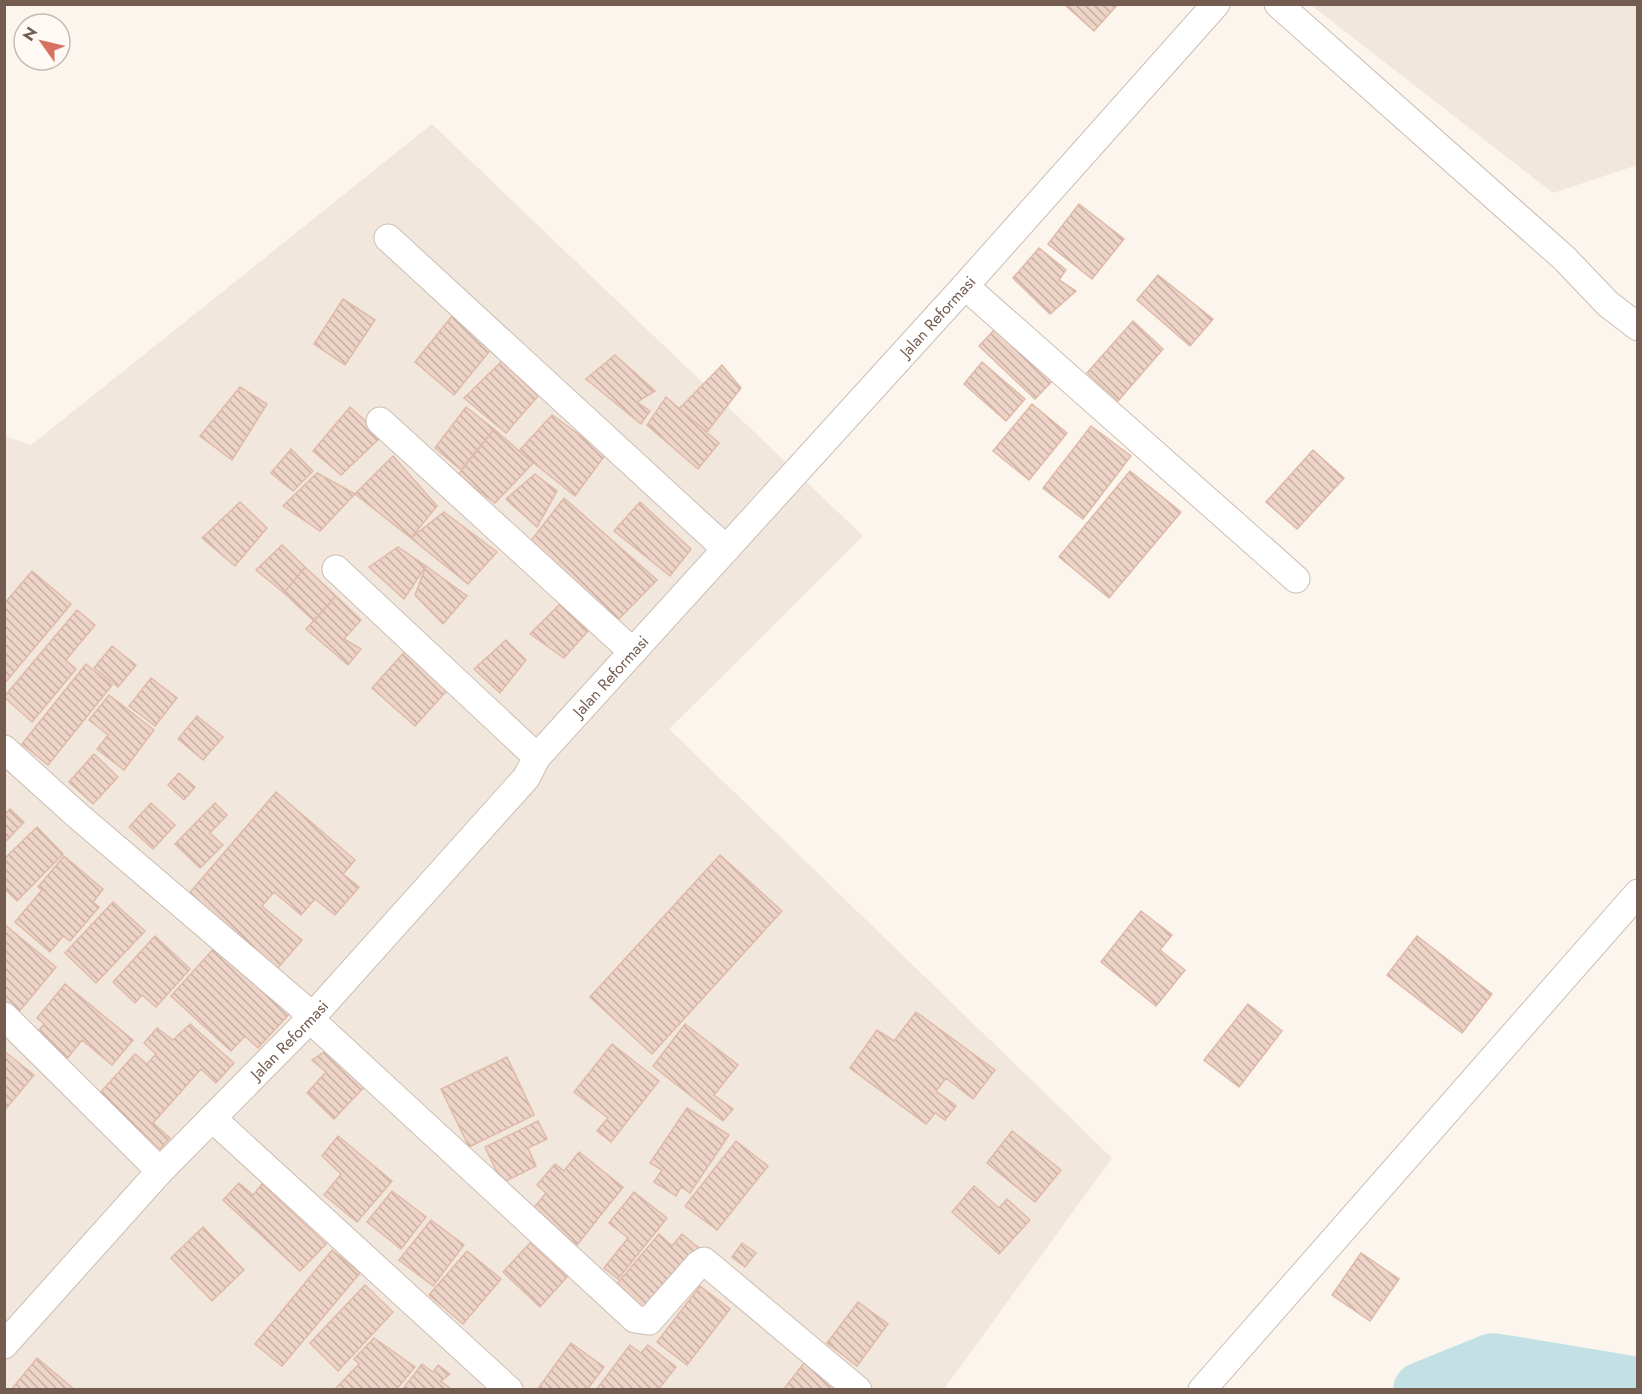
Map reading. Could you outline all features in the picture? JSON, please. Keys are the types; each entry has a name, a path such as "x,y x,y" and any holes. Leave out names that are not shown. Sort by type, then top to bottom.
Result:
{"street":[{"name":"Jalan Reformasi","path":"4,1345 160,1171 310,1019 526,778 537,757 965,286 1216,4"},
{"path":"1278,4 1564,258 1608,304 1638,327"},
{"path":"388,238 726,549"},
{"path":"965,286 1296,579"},
{"path":"380,421 633,652"},
{"path":"336,569 537,757"},
{"path":"4,749 77,815 301,1006 310,1019 617,1305 638,1321 649,1321 704,1261 858,1389"},
{"path":"1202,1389 1638,893"},
{"path":"4,1016 160,1171"},
{"path":"212,1118 509,1389"}],"shaded area":[{"path":"1311,5 1637,5 1637,165 1553,193"},
{"path":"432,124 863,536 669,729 1112,1158 944,1389 5,1390 5,436 31,445"}],"building":[{"path":"1064,4 1118,4 1094,31"},
{"path":"1079,204 1124,239 1092,279 1048,244"},
{"path":"1039,248 1066,270 1059,280 1076,291 1050,314 1013,278"},
{"path":"1158,275 1213,319 1190,346 1137,300"},
{"path":"343,299 375,320 345,365 314,344"},
{"path":"452,316 492,348 454,395 415,362"},
{"path":"1133,321 1163,349 1118,401 1087,373"},
{"path":"999,325 1055,378 1035,399 979,346"},
{"path":"615,355 655,391 637,402 650,411 641,424 586,379"},
{"path":"502,361 538,396 506,433 464,398"},
{"path":"982,362 1025,399 1006,421 964,384"},
{"path":"722,365 741,388 707,432 679,409"},
{"path":"240,387 267,404 232,460 200,436"},
{"path":"666,397 719,443 698,469 647,425"},
{"path":"1032,404 1067,433 1029,480 993,451"},
{"path":"350,407 382,436 341,475 313,451"},
{"path":"466,407 494,429 461,470 435,448"},
{"path":"552,415 606,454 575,496 519,451"},
{"path":"1091,426 1131,456 1083,519 1043,488"},
{"path":"494,429 533,463 495,503 458,475"},
{"path":"291,449 313,471 293,491 271,473"},
{"path":"1313,450 1344,478 1297,529 1266,502"},
{"path":"393,456 437,506 411,538 355,494"},
{"path":"1130,471 1181,512 1109,598 1059,557"},
{"path":"317,473 355,494 320,531 283,506"},
{"path":"535,474 557,491 537,527 506,499"},
{"path":"564,498 657,580 618,620 530,542"},
{"path":"240,502 267,528 235,566 202,538"},
{"path":"640,502 691,549 670,576 614,531"},
{"path":"444,512 497,552 468,584 411,538"},
{"path":"282,545 305,567 284,593 256,570"},
{"path":"398,547 426,566 404,599 369,567"},
{"path":"426,566 467,596 443,624 415,595"},
{"path":"305,567 336,596 314,621 284,593"},
{"path":"32,571 71,604 4,684 4,604"},
{"path":"336,596 361,620 344,639 361,649 348,665 306,629"},
{"path":"560,604 588,631 564,658 530,634"},
{"path":"77,610 95,625 66,660 76,669 32,722 4,697"},
{"path":"506,640 526,660 500,693 474,669"},
{"path":"112,646 136,665 118,687 94,668"},
{"path":"407,649 450,687 415,726 372,688"},
{"path":"86,664 112,685 48,765 22,744"},
{"path":"151,678 177,698 155,726 129,706"},
{"path":"109,695 154,730 124,770 97,749 108,735 89,720"},
{"path":"197,716 223,737 203,760 178,739"},
{"path":"94,754 118,777 93,804 69,782"},
{"path":"179,773 195,787 184,800 168,785"},
{"path":"276,792 355,860 343,874 359,887 335,915 315,899 301,915 274,892 262,906 302,940 275,971 187,896"},
{"path":"151,803 175,825 153,849 129,827"},
{"path":"215,803 227,815 210,833 223,845 200,868 175,844"},
{"path":"10,809 24,822 4,843 4,815"},
{"path":"37,827 63,854 17,901 4,888 4,859"},
{"path":"720,855 782,911 652,1054 590,997"},
{"path":"64,856 103,889 93,902 99,907 70,941 63,936 50,952 15,922 42,890 38,887"},
{"path":"113,902 145,931 96,983 65,953"},
{"path":"1141,911 1172,935 1160,950 1185,970 1156,1006 1101,962"},
{"path":"4,924 56,967 18,1013 4,1001"},
{"path":"155,936 190,969 156,1007 142,995 135,1003 113,982"},
{"path":"1417,936 1492,994 1462,1033 1387,975"},
{"path":"216,946 290,1013 258,1048 245,1036 231,1051 171,996"},
{"path":"65,984 133,1040 112,1065 82,1040 66,1060 35,1035 44,1024 37,1018"},
{"path":"1248,1004 1282,1031 1239,1087 1204,1060"},
{"path":"916,1012 995,1070 973,1099 946,1078 936,1091 956,1106 945,1120 935,1113 926,1124 850,1068 877,1030 894,1041"},
{"path":"190,1024 234,1063 216,1083 201,1069 153,1123 170,1138 160,1149 99,1094 135,1054 147,1064 156,1054 144,1043 157,1028 173,1040"},
{"path":"685,1024 738,1065 714,1095 733,1109 723,1121 653,1066"},
{"path":"612,1044 659,1081 611,1142 597,1131 608,1118 574,1092"},
{"path":"327,1050 366,1085 334,1119 307,1093 326,1072 312,1060"},
{"path":"4,1051 34,1075 4,1111"},
{"path":"507,1057 534,1115 469,1147 441,1089"},
{"path":"687,1108 729,1135 690,1193 681,1187 676,1196 654,1182 662,1170 650,1163"},
{"path":"538,1121 547,1139 528,1148 536,1166 502,1183 485,1147"},
{"path":"1012,1131 1061,1170 1035,1202 987,1163"},
{"path":"338,1136 392,1181 357,1222 324,1195 341,1174 322,1156"},
{"path":"736,1141 768,1166 717,1230 685,1206"},
{"path":"579,1152 623,1187 577,1245 532,1210 546,1193 537,1185 555,1164 564,1171"},
{"path":"239,1183 253,1195 262,1184 326,1244 300,1271 223,1200"},
{"path":"974,1186 999,1208 1007,1199 1030,1220 999,1254 952,1212"},
{"path":"392,1191 426,1217 401,1249 367,1222"},
{"path":"634,1192 667,1218 618,1279 604,1268 628,1238 609,1223"},
{"path":"431,1220 464,1245 433,1286 399,1260"},
{"path":"203,1227 244,1270 212,1301 171,1258"},
{"path":"659,1234 672,1246 682,1234 699,1248 646,1311 616,1285"},
{"path":"530,1243 567,1277 540,1307 503,1272"},
{"path":"742,1243 756,1253 745,1267 732,1257"},
{"path":"332,1250 360,1273 282,1366 255,1344"},
{"path":"467,1251 501,1279 463,1324 429,1295"},
{"path":"1361,1253 1399,1279 1370,1321 1332,1295"},
{"path":"365,1285 393,1312 338,1371 310,1343"},
{"path":"700,1286 730,1309 687,1365 657,1342"},
{"path":"858,1302 888,1324 857,1366 827,1343"},
{"path":"374,1338 415,1367 396,1390 334,1390 359,1364 354,1359"},
{"path":"571,1343 604,1367 587,1390 537,1390"},
{"path":"630,1345 641,1353 648,1345 676,1367 658,1390 596,1390"},
{"path":"37,1358 75,1390 11,1390"},
{"path":"808,1358 838,1390 783,1390"},
{"path":"422,1364 433,1372 438,1365 450,1374 441,1381 452,1390 402,1390"}],"waterway":[{"path":"1421,1390 1493,1361 1638,1385"}]}
